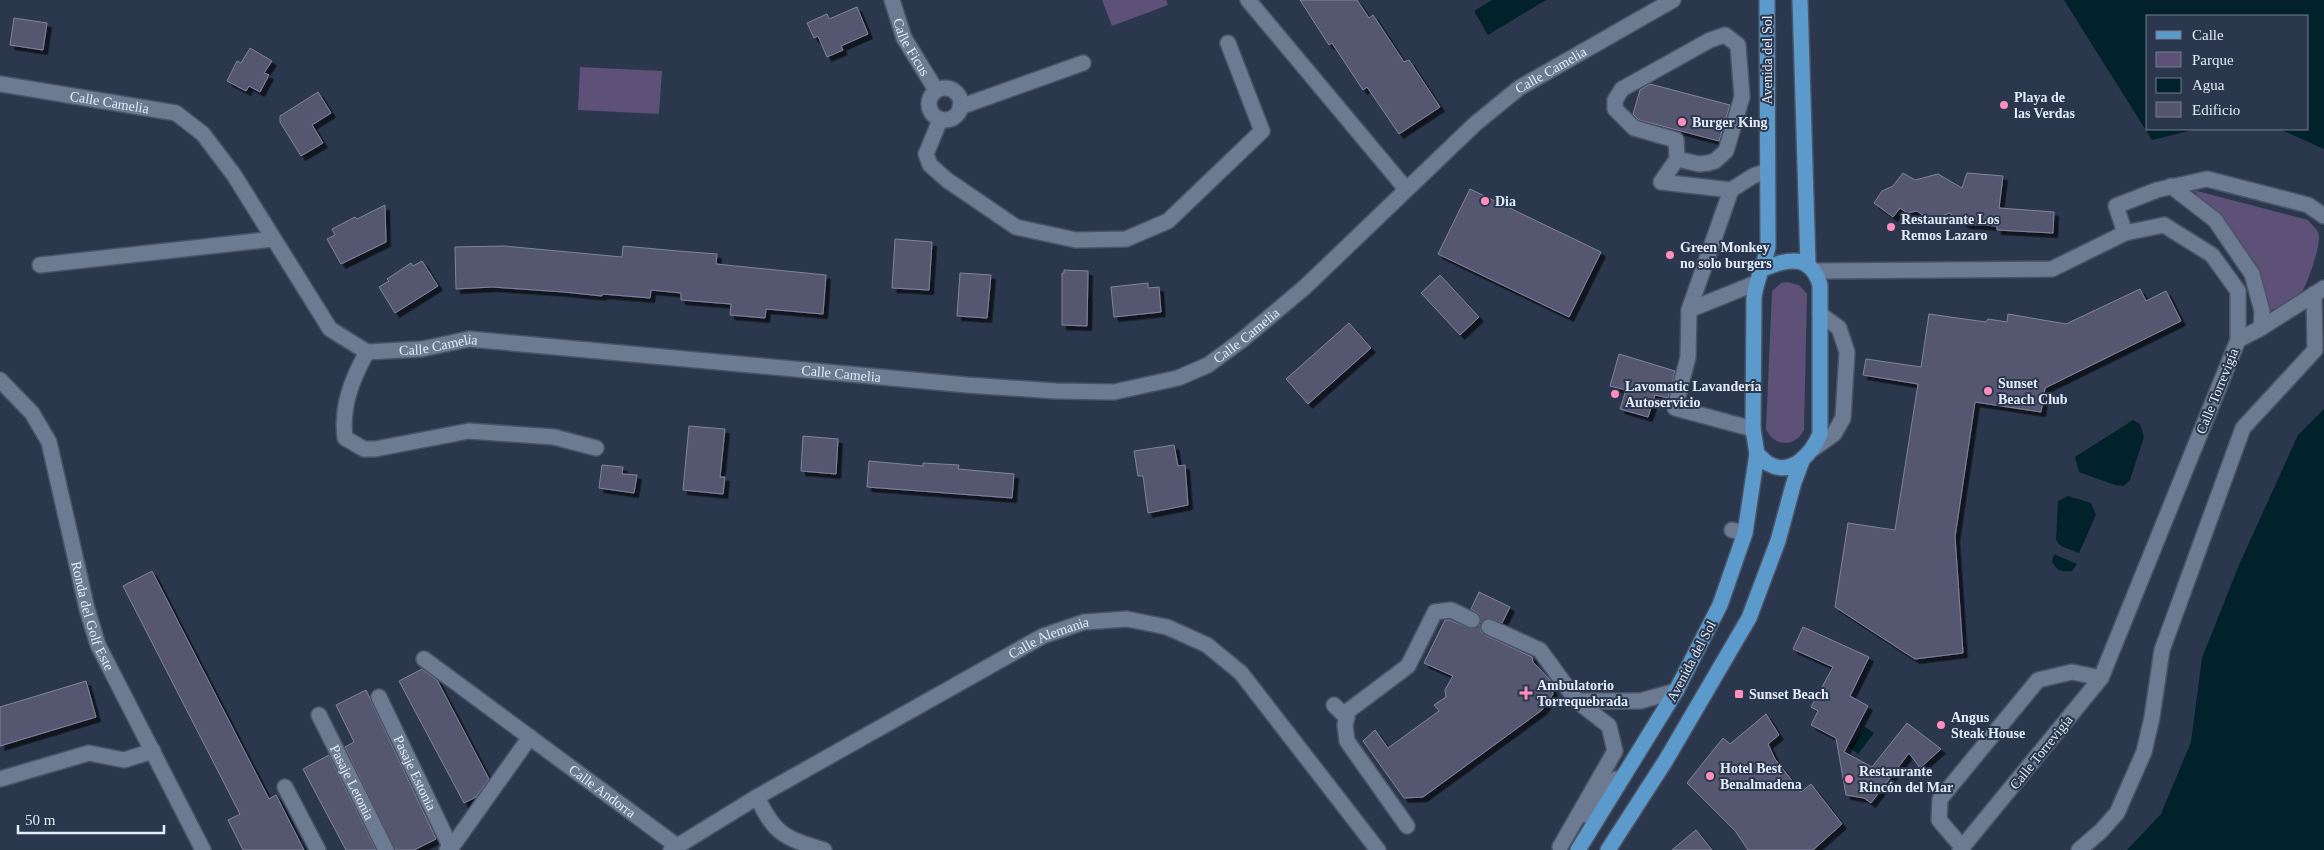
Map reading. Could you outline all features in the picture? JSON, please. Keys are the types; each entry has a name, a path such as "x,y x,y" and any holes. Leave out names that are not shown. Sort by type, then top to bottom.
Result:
{"main road":[{"name":"Avenida del Sol","path":"1578,850 1676,691 1720,605 1757,454 1753,429 1759,276 1768,247 1768,0"},
{"path":"1757,454 1770,465 1791,466 1802,461 1814,449 1820,434 1820,285 1812,267 1800,0"},
{"path":"1759,276 1788,261 1812,267"},
{"name":"Avenida del Sol","path":"1608,850 1701,703 1749,618 1778,542 1794,482 1802,461"}],"street":[{"name":"Calle Ficus","path":"892,0 904,38 936,90"},
{"path":"1248,0 1406,189"},
{"name":"Calle Camelia","path":"0,84 176,113 203,134 234,175 330,329 367,352 422,350 469,339 967,385 1056,391 1114,392 1178,378 1208,365 1242,340 1305,287 1475,124 1518,88 1673,0"},
{"path":"1677,159 1708,164 1716,161 1726,150 1742,97 1738,45 1725,36 1710,40 1622,89 1615,100 1615,109 1634,128 1676,140 1677,159 1661,182 1731,190"},
{"path":"1083,63 960,107 959,112 951,119 940,120 926,154 930,165 947,180 1016,227 1076,240 1126,239 1168,221 1262,131 1228,43"},
{"name":"Calle Ficus","path":"940,120 929,109 929,99 936,90 946,88 956,92 959,96 960,107"},
{"path":"1753,429 1675,408 1687,364 1689,310 1731,190 1753,176 1767,172"},
{"path":"2124,233 2116,206 2171,186 2207,179 2308,205 2324,216"},
{"path":"2171,186 2215,220 2252,274 2262,311 2261,328"},
{"name":"Calle Torrevigía","path":"1812,267 2052,268 2124,233 2164,225 2212,255 2238,291 2238,340 2101,678 1962,849"},
{"path":"40,266 274,239"},
{"path":"1689,310 1759,276"},
{"path":"2238,340 2261,328 2319,291"},
{"path":"2080,850 2117,813 2144,752 2152,717 2162,650 2243,428 2315,350 2319,291"},
{"path":"1814,449 1834,434 1842,418 1847,352 1839,328 1820,314"},
{"path":"367,352 353,379 345,405 343,426 345,438 364,449 375,449 469,431 554,437 596,448"},
{"name":"Ronda del Golf Este","path":"0,380 32,413 49,442 87,610 95,636 203,850"},
{"path":"1407,826 1347,741 1345,726 1348,711 1408,666 1435,612 1451,610 1472,620"},
{"name":"Calle Alemania","path":"674,848 757,797 1043,636 1084,622 1128,619 1167,627 1207,645 1241,672 1378,850"},
{"path":"1489,628 1540,650 1549,659 1577,701 1609,726 1615,751 1558,848"},
{"name":"Calle Andorra","path":"424,659 530,737 674,848"},
{"path":"1962,849 1939,820 1940,799 2038,680 2072,672 2101,678"},
{"path":"1577,701 1640,701 1676,691"},
{"name":"Pasaje Estonia","path":"379,697 449,849"},
{"path":"1334,705 1347,718"},
{"name":"Pasaje Letonia","path":"319,715 386,850"},
{"path":"449,849 530,737"},
{"path":"1558,848 1643,747"},
{"path":"0,779 89,753 124,760 152,751"},
{"path":"285,787 318,850"},
{"path":"757,797 768,820 790,840 824,850"}],"green space":[{"path":"1102,0 1166,0 1168,5 1112,26"},
{"path":"580,67 662,71 659,114 578,110"},
{"path":"2193,190 2308,220 2318,232 2318,246 2308,279 2296,301 2287,306 2270,310 2222,221"},
{"path":"1787,282 1799,285 1807,294 1804,430 1795,440 1785,443 1774,439 1766,429 1772,291 1781,283"}],"water":[{"path":"1492,0 1546,0 1488,35 1474,11"},
{"path":"2064,0 2324,0 2324,149 2281,130 2309,130 2309,15 2146,15 2146,130 2193,130 2152,140"},
{"path":"2324,409 2324,850 2127,850 2161,814 2191,742 2202,658 2239,565 2298,435"},
{"path":"2133,420 2140,424 2144,437 2130,480 2124,486 2115,485 2079,472 2075,457"},
{"path":"2068,496 2091,503 2096,515 2079,553 2061,546 2056,540 2058,501"},
{"path":"2054,554 2077,564 2072,571 2060,570 2052,561"},
{"path":"1865,727 1874,733 1858,754 1849,747"}],"building":[{"path":"1300,0 1357,0 1369,18 1373,15 1404,62 1409,60 1440,107 1399,134 1367,87 1363,90 1332,43 1329,45"},
{"path":"857,7 868,34 841,46 843,50 827,57 818,36 814,38 807,23 827,14 829,19"},
{"path":"14,18 47,23 43,50 10,45"},
{"path":"250,48 272,61 264,73 269,75 260,92 249,86 246,91 227,81 237,61 241,63"},
{"path":"1650,84 1730,105 1719,141 1639,120 1633,114 1640,90"},
{"path":"318,92 331,113 312,125 323,143 301,156 280,122 280,116"},
{"path":"1903,173 1915,180 1938,174 1962,188 1967,173 2003,176 1999,208 2054,212 2053,233 1997,230 1997,226 1965,224 1949,213 1931,221 1917,211 1907,213 1900,208 1893,217 1874,203 1882,191 1893,186"},
{"path":"1470,189 1601,252 1569,317 1438,254"},
{"path":"385,205 386,242 341,264 327,239 335,235 332,229"},
{"path":"895,239 932,242 929,290 892,288"},
{"path":"504,246 622,257 623,246 717,254 716,264 826,275 823,314 766,309 765,318 730,315 731,304 681,300 681,293 651,290 650,298 492,287 456,289 455,247"},
{"path":"422,261 438,286 395,313 379,287 389,281 387,279 411,263 413,266"},
{"path":"1064,270 1088,271 1087,326 1062,325 1062,273 1064,273"},
{"path":"960,273 991,275 987,318 957,316"},
{"path":"1440,275 1479,317 1460,335 1421,293"},
{"path":"1148,283 1148,288 1159,287 1161,312 1114,317 1111,287"},
{"path":"2140,289 2146,301 2166,291 2181,321 2045,388 2041,412 1975,402 1955,537 1963,653 1915,659 1835,607 1848,523 1895,530 1918,384 1863,375 1866,359 1921,367 1929,314 1986,322 1988,319 2007,322 2008,314 2066,324"},
{"path":"1349,323 1371,348 1308,404 1286,379"},
{"path":"1619,354 1675,371 1668,398 1655,395 1648,417 1620,409 1626,390 1610,386"},
{"path":"689,426 725,429 720,477 725,477 723,494 683,490"},
{"path":"803,436 838,439 836,474 801,471"},
{"path":"1174,445 1178,466 1185,465 1188,505 1148,513 1143,476 1138,476 1134,451"},
{"path":"869,461 923,466 923,463 959,465 958,469 1014,474 1012,498 867,487"},
{"path":"602,465 623,467 622,474 637,475 634,493 599,488"},
{"path":"152,571 269,799 276,795 304,850 243,850 228,820 240,814 123,586"},
{"path":"1479,592 1510,607 1502,623 1489,618 1481,623 1479,614 1471,609"},
{"path":"1445,620 1472,629 1480,624 1481,632 1485,635 1532,657 1533,662 1550,680 1553,694 1542,710 1423,797 1404,798 1363,741 1375,730 1388,748 1439,711 1434,705 1446,697 1445,690 1453,676 1424,663"},
{"path":"1803,627 1869,657 1850,696 1868,706 1844,752 1872,767 1907,723 1941,749 1920,768 1909,753 1871,803 1864,798 1846,795 1836,738 1811,725 1818,711 1811,707 1833,667 1793,649"},
{"path":"422,669 437,680 489,779 476,797 464,803 399,681"},
{"path":"86,681 96,717 0,746 0,707"},
{"path":"366,690 436,839 414,850 395,850 345,747 354,742 336,705"},
{"path":"1766,714 1779,735 1768,744 1775,759 1801,792 1811,784 1842,824 1813,850 1748,850 1736,832 1687,783 1723,738 1730,744"},
{"path":"329,755 376,850 346,850 303,769"},
{"path":"1696,830 1712,850 1672,850"}],"place":[{"name":"Playa de las Verdas","path":"2004,105"},
{"name":"Burger King","path":"1682,122"},
{"name":"Dia","path":"1485,201"},
{"name":"Restaurante Los Remos Lazaro","path":"1891,227"},
{"name":"Green Monkey no solo burgers","path":"1670,255"},
{"name":"Sunset Beach Club","path":"1988,391"},
{"name":"Lavomatic Lavandería Autoservicio","path":"1615,394"},
{"name":"Ambulatorio Torrequebrada","path":"1526,693"},
{"name":"Sunset Beach","path":"1739,694"},
{"name":"Angus Steak House","path":"1941,725"},
{"name":"Hotel Best Benalmadena","path":"1710,776"},
{"name":"Restaurante Rincón del Mar","path":"1849,779"}]}
